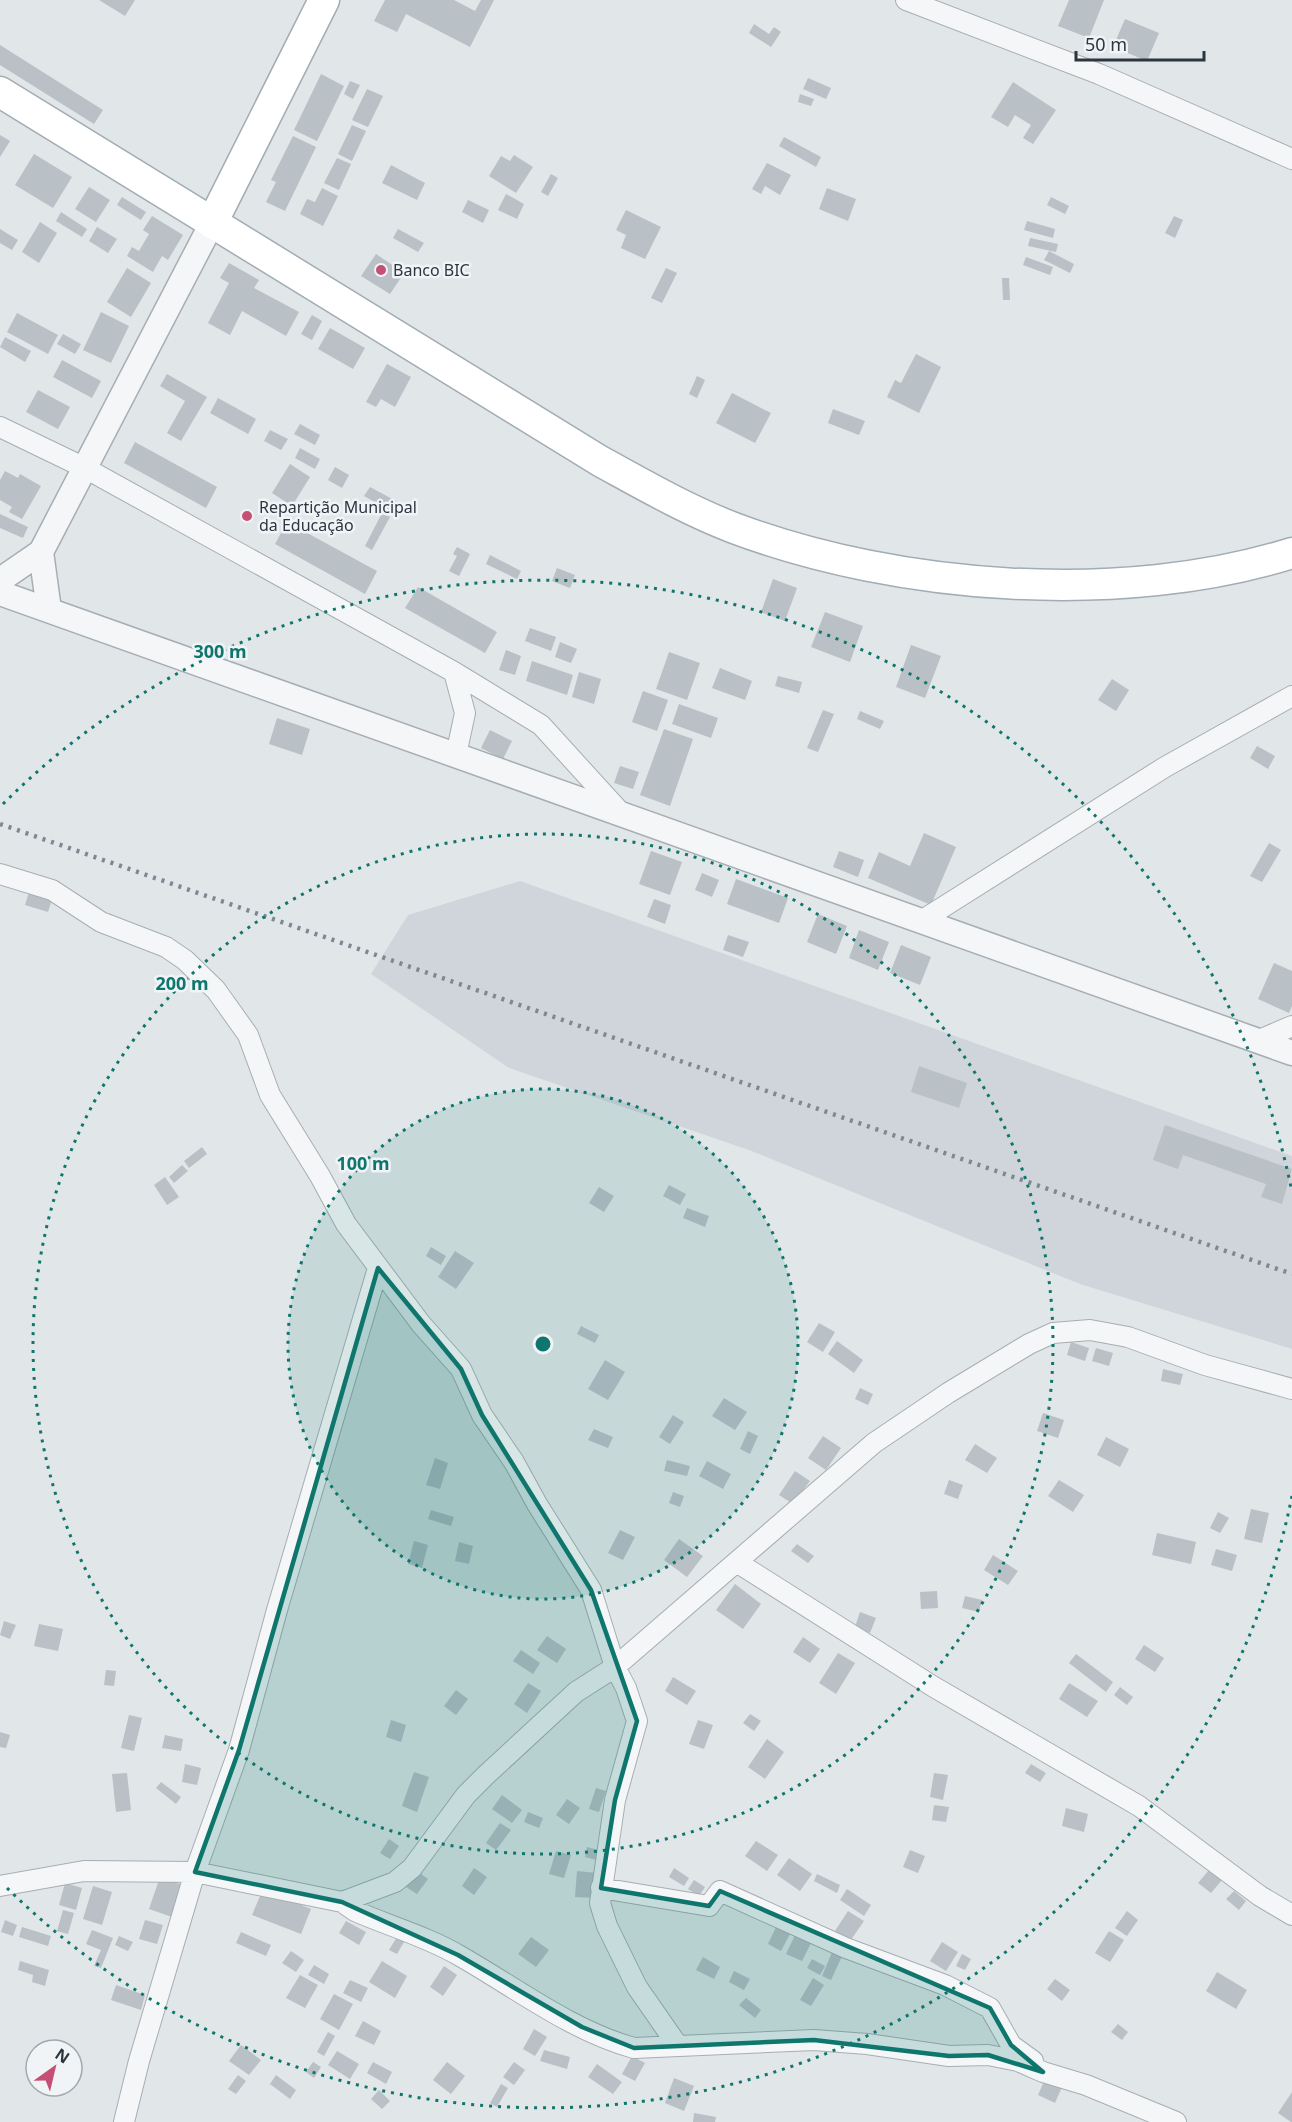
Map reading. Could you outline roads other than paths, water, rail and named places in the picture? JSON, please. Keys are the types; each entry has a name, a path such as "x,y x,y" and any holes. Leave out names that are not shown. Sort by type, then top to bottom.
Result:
{"main road":[{"path":"212,224 316,3"},
{"path":"0,92 600,461 665,497 734,528 803,549 951,579 1043,584 1142,583 1214,572 1292,553"}],"street":[{"path":"906,0 1099,74 1292,159"},
{"path":"0,580 41,552 212,224"},
{"path":"0,427 85,468 454,672 540,725 624,815"},
{"path":"41,552 49,610"},
{"path":"0,593 1292,1053"},
{"path":"454,672 465,713 456,756"},
{"path":"921,921 1165,767 1292,696"},
{"path":"0,874 52,890 100,922 166,947 185,960 216,990 249,1035 270,1095 320,1176 346,1224 421,1324 462,1369 482,1415 514,1462 537,1504 591,1590 615,1666 626,1688 637,1721 615,1800 600,1903 607,1926 637,1987 678,2046"},
{"path":"1257,1041 1292,1026"},
{"path":"124,2122 139,2061 195,1872 240,1750 277,1610 378,1268"},
{"path":"342,1902 395,1881 412,1868 449,1817 479,1782 576,1692 615,1666 738,1563 874,1443 948,1393 1053,1333 1090,1330 1128,1337 1205,1365 1292,1389"},
{"path":"738,1563 934,1687 1139,1806 1260,1896 1292,1915"},
{"path":"0,1886 84,1870 195,1872 342,1902 355,1911 458,1954 522,1993 614,2042 634,2048 814,2040 867,2044 949,2056 988,2055 1018,2061 1043,2072 1086,2085 1176,2122"},
{"path":"601,1888 709,1906 720,1891 846,1948 945,1985 990,2008 1011,2045 1043,2072"}],"railway":[{"path":"0,824 1292,1274"}],"place":[{"name":"Banco BIC","path":"381,270"},
{"name":"Repartição Municipal da Educação","path":"247,516"}]}
